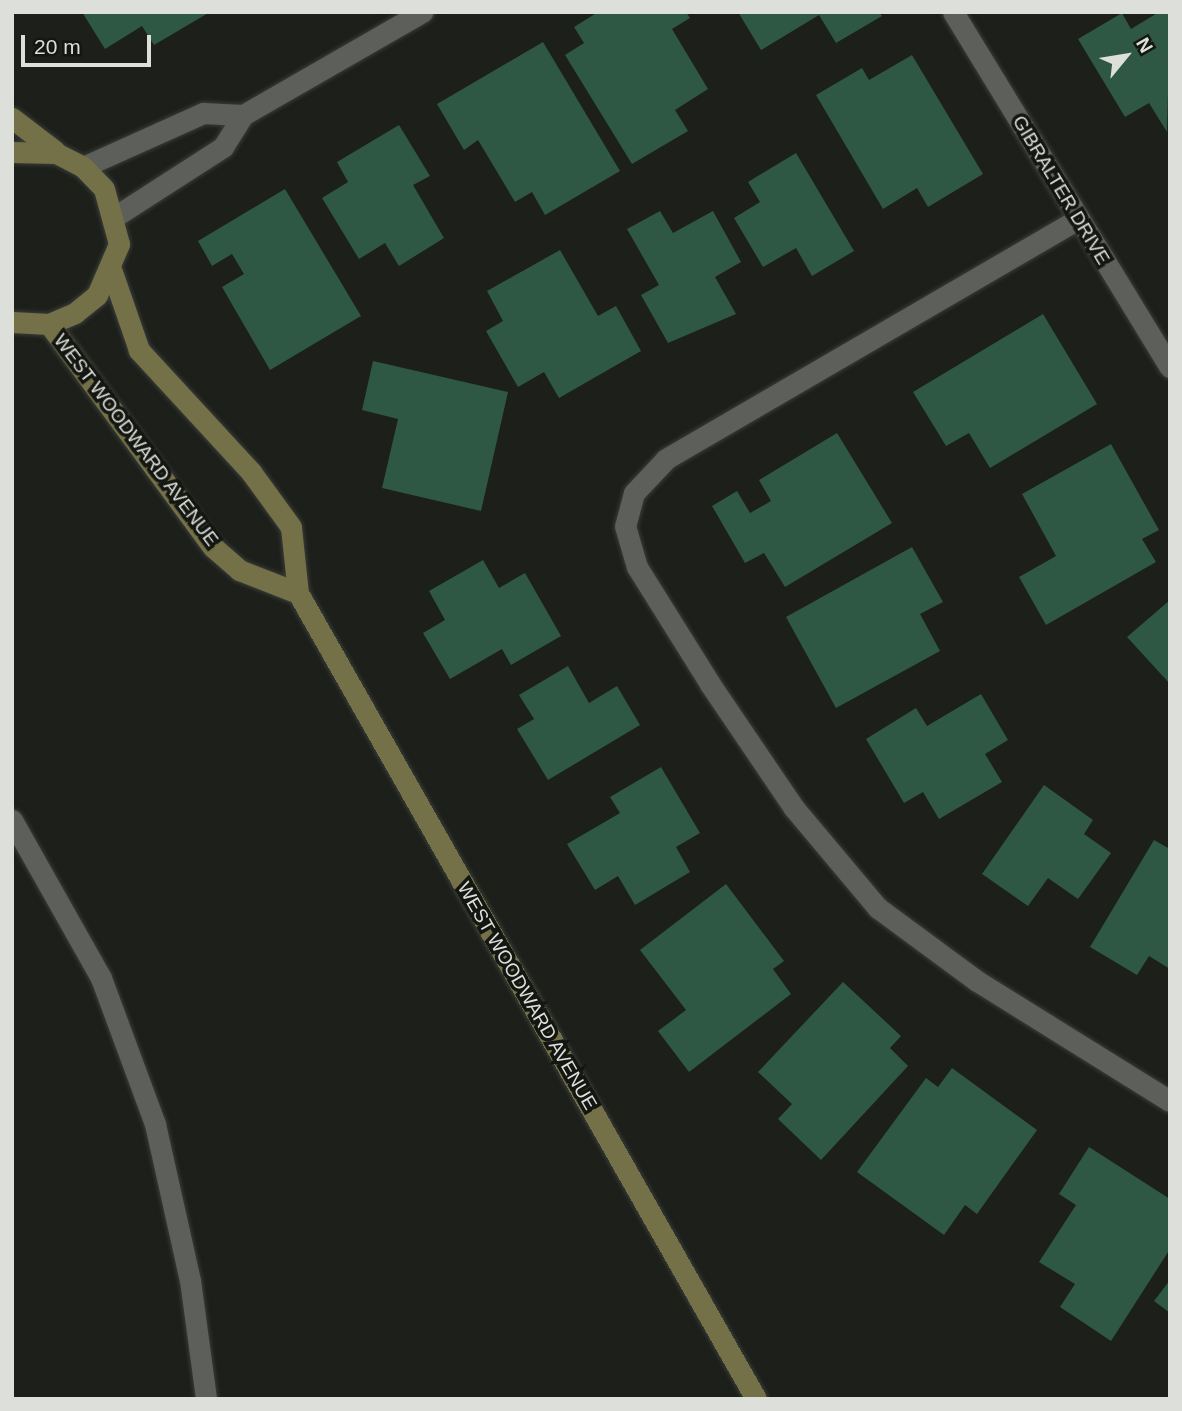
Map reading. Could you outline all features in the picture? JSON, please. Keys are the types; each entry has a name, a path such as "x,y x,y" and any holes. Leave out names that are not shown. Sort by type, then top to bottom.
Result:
{"street":[{"path":"116,216 223,147 243,115 422,12"},
{"name":"GIBRALTER DRIVE","path":"953,12 1170,367"},
{"path":"83,167 203,113 243,115"},
{"path":"12,118 56,153 83,167 104,189 116,216 119,244 112,272 97,295 49,324 12,323"},
{"path":"12,152 56,153"},
{"path":"1078,219 666,459 634,493 625,526 637,568 710,684 794,808 878,908 977,981 1170,1101"},
{"name":"WEST WOODWARD AVENUE","path":"112,272 139,350 251,472 291,527 298,593 756,1399"},
{"name":"WEST WOODWARD AVENUE","path":"49,324 213,547 239,570 298,593"},
{"path":"12,820 101,978 155,1124 190,1280 206,1399"}],"building":[{"path":"82,12 210,12 154,45 142,26 105,49"},
{"path":"598,12 686,12 690,18 672,29 708,89 675,110 688,131 632,164 565,55 584,43 574,27"},
{"path":"738,12 879,12 882,16 836,43 819,15 761,50"},
{"path":"1159,12 1170,12 1167,132 1149,103 1125,117 1078,39 1122,13 1131,29"},
{"path":"543,42 620,171 545,215 532,192 515,202 478,140 464,150 437,104"},
{"path":"912,55 983,174 928,207 917,188 883,209 816,95 862,68 869,80"},
{"path":"399,125 430,176 413,185 444,238 399,266 385,243 359,259 322,198 348,182 337,162"},
{"path":"796,153 854,251 812,276 796,248 763,267 734,218 760,202 748,182"},
{"path":"285,189 361,316 270,370 222,287 244,274 232,254 212,266 198,241"},
{"path":"660,211 673,233 713,211 741,262 715,277 736,314 668,343 641,295 659,285 627,229"},
{"path":"560,250 598,316 616,306 641,351 559,398 544,372 518,387 486,331 503,321 487,291"},
{"path":"1043,314 1097,404 990,468 969,433 946,446 913,392"},
{"path":"373,361 508,392 481,511 382,488 398,419 362,410"},
{"path":"837,433 892,523 785,587 764,553 745,563 712,506 737,491 750,513 771,501 759,480"},
{"path":"1111,444 1159,530 1142,539 1156,562 1046,625 1019,577 1056,556 1022,494"},
{"path":"912,547 943,602 920,614 940,651 836,708 786,617"},
{"path":"483,560 499,588 525,573 561,636 511,665 502,649 450,679 423,633 445,620 429,591"},
{"path":"1170,600 1170,684 1127,637"},
{"path":"568,666 589,703 617,686 640,725 548,780 517,729 534,719 519,695"},
{"path":"981,694 1008,740 985,754 1002,782 939,819 923,792 904,803 866,739 916,708 927,726"},
{"path":"661,767 700,833 676,847 690,872 635,905 618,876 595,890 567,844 620,813 610,797"},
{"path":"1044,785 1093,820 1084,834 1111,853 1078,899 1048,878 1028,906 982,874"},
{"path":"1154,840 1170,849 1170,969 1149,956 1137,975 1090,947"},
{"path":"726,884 784,961 773,969 791,994 689,1072 658,1031 686,1010 640,950"},
{"path":"843,982 901,1036 890,1048 908,1066 821,1160 778,1119 792,1104 758,1072"},
{"path":"952,1068 1037,1130 977,1214 965,1205 944,1235 857,1172 926,1078 938,1087"},
{"path":"1089,1147 1170,1199 1170,1249 1111,1341 1060,1307 1075,1284 1039,1262 1076,1205 1059,1194"},
{"path":"1170,1280 1170,1313 1154,1301"}]}
